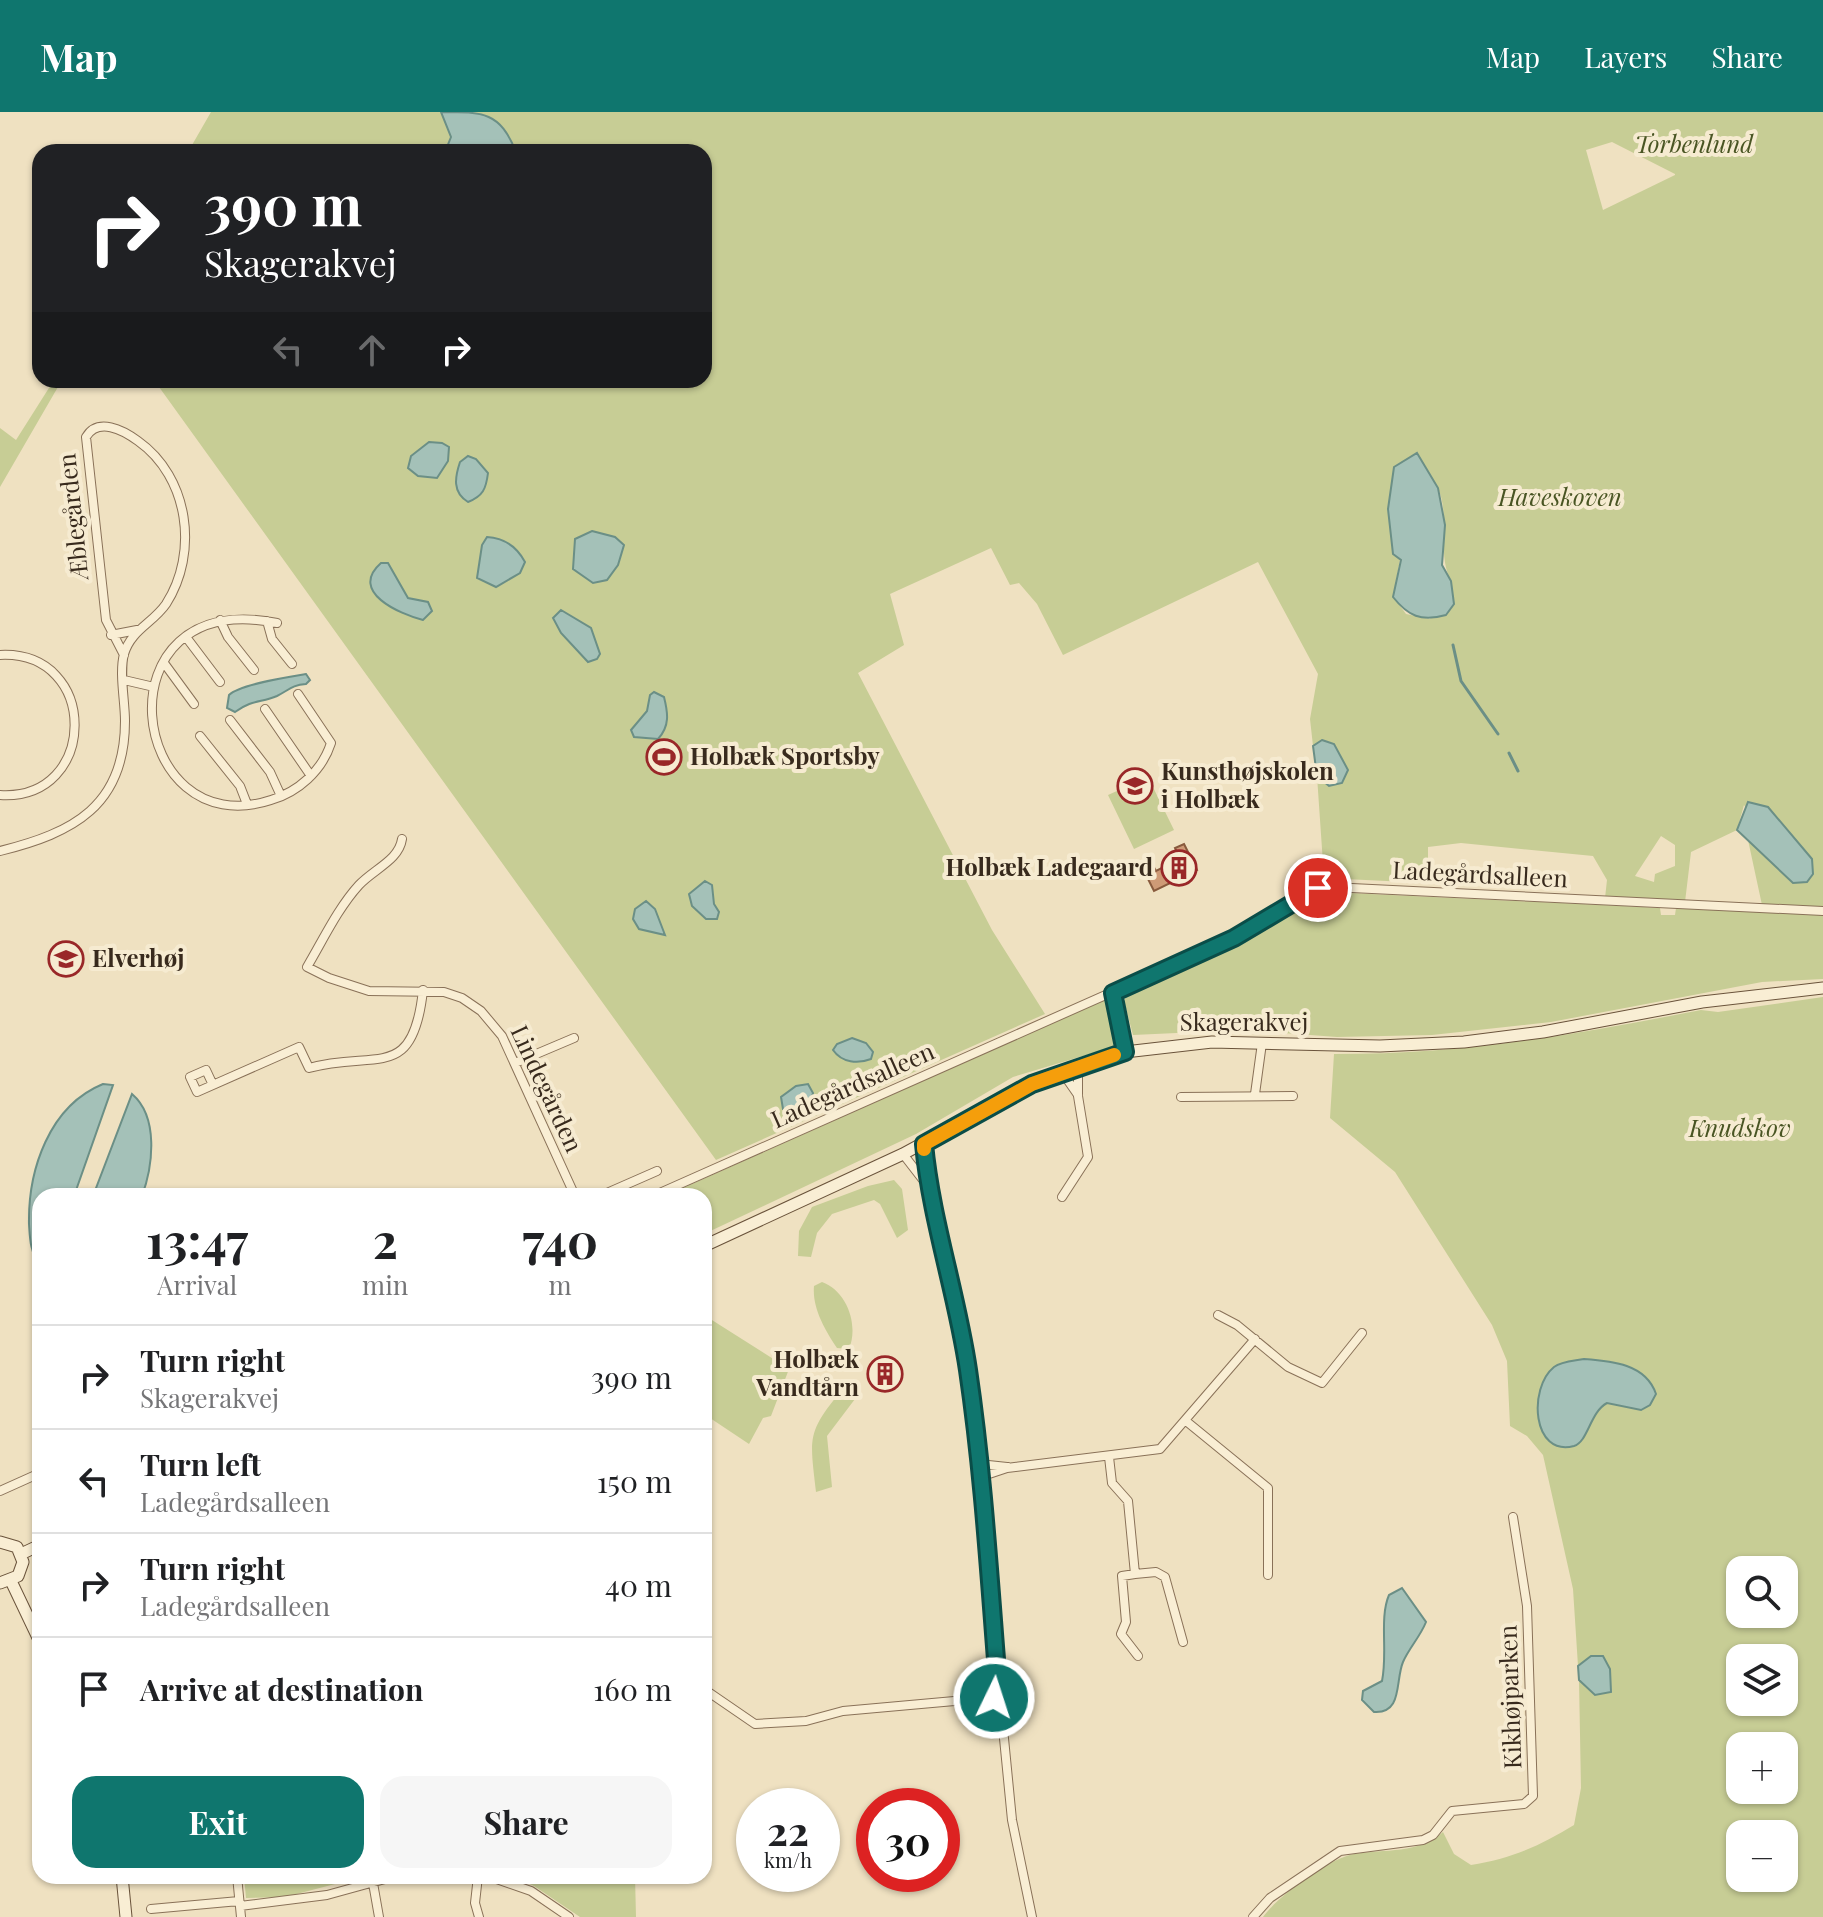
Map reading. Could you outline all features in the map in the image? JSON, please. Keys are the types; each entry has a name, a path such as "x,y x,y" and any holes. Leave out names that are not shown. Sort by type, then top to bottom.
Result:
{"street":[{"name":"Æblegården","path":"101,426 124,432 152,452 176,488 184,517 184,555 175,586 162,609 137,630 124,655 111,635 106,620 86,437 92,429 101,426"},
{"path":"220,620 228,637 254,670"},
{"path":"277,623 220,620 186,637 164,663 154,687 151,728 169,768 200,794 228,803 247,804 281,796 311,776 331,743 298,694"},
{"path":"267,621 272,639 292,664"},
{"path":"111,635 137,630"},
{"path":"186,637 220,682"},
{"path":"0,655 27,657 58,677 70,697 76,719 69,758 52,779 31,791 0,795"},
{"path":"0,851 61,833 81,820 101,798 114,777 122,752 124,655"},
{"path":"164,663 194,704"},
{"path":"124,680 154,687"},
{"path":"265,709 311,776"},
{"path":"230,720 270,772 281,796"},
{"path":"200,736 240,786 247,804"},
{"name":"Lindegården","path":"402,839 401,849 360,884 307,967 369,991 423,990 462,998 481,1011 502,1036 571,1188"},
{"name":"Ladegårdsalleen","path":"671,1188 1234,938 1318,888 1823,911"},
{"name":"Skagerakvej","path":"712,1242 924,1144 1020,1090 1078,1066 1125,1052 1183,1043 1380,1046 1464,1042 1543,1032 1702,1002 1823,988"},
{"path":"213,1085 299,1047 309,1068 389,1058 406,1047 416,1032 423,990"},
{"path":"1113,993 1125,1052"},
{"path":"515,1063 574,1038"},
{"path":"1255,1094 1256,1042"},
{"path":"1062,1197 1088,1157 1078,1096 1078,1066"},
{"path":"1062,1072 1078,1096"},
{"path":"1181,1097 1293,1096"},
{"path":"924,1144 928,1185 957,1303 979,1464 1012,1820 1032,1917"},
{"path":"903,1154 928,1185"},
{"path":"618,1188 657,1171"},
{"path":"1218,1315 1255,1339 1288,1367 1322,1383 1362,1333"},
{"path":"980,1477 1007,1468 1158,1450 1255,1339"},
{"path":"1186,1421 1268,1488 1268,1575"},
{"path":"1109,1457 1112,1483 1128,1501 1135,1574"},
{"path":"979,1464 1007,1468"},
{"path":"0,1491 32,1477"},
{"name":"Kikhøjparken","path":"1253,1917 1270,1898 1340,1851 1423,1840 1433,1835 1452,1811 1524,1804 1533,1796 1527,1606 1513,1517"},
{"path":"0,1542 11,1543 21,1554 22,1570 6,1582 32,1628"},
{"path":"21,1554 32,1549"},
{"path":"1138,1656 1121,1634 1126,1622 1122,1576 1156,1572 1165,1577 1183,1642"},
{"path":"712,1694 755,1724 806,1721 843,1711 999,1697"},
{"path":"123,1884 126,1917"},
{"path":"238,1884 241,1917"},
{"path":"151,1909 291,1902 369,1884"},
{"path":"373,1884 379,1917"},
{"path":"477,1884 475,1903 479,1917"},
{"path":"511,1884 531,1891 569,1917"}],"green space":[{"path":"211,112 1823,112 1823,908 1762,905 1748,840 1793,883 1744,805 1737,830 1691,852 1685,902 1605,898 1607,880 1593,856 1461,843 1428,847 1428,883 1324,878 1317,776 1328,786 1341,783 1348,770 1322,740 1313,746 1310,719 1318,674 1258,562 1063,655 1037,604 1019,583 1010,585 991,548 890,594 904,645 858,673 992,930 1045,1014 716,1160 160,388 712,388 712,144 193,144","holes":["1612,142 1675,174 1603,210 1586,150","1419,462 1442,499 1444,558 1451,581 1430,619 1406,614 1393,596","1661,836 1675,845 1675,866 1655,874 1654,882 1635,876"]},
{"path":"49,388 57,388 0,487 0,428 16,440"},
{"path":"1148,777 1174,830 1134,849 1108,795"},
{"path":"1328,892 1660,908 1661,915 1675,915 1676,908 1823,914 1823,979 1762,982 1551,1022 1432,1035 1337,1037 1242,1030 1133,1035 1124,1001 1127,995 1235,941 1306,895"},
{"name":"Knudskov","path":"1823,997 1823,1917 1263,1917 1305,1879 1343,1857 1413,1847 1443,1832 1454,1854 1471,1865 1524,1851 1574,1825 1581,1788 1579,1680 1595,1695 1611,1692 1591,1656 1578,1666 1573,1589 1543,1455 1527,1436 1510,1426 1507,1361 1492,1325 1395,1172 1330,1118 1334,1054 1474,1047 1564,1035 1701,1010 1718,1012"},
{"path":"1104,1000 1110,1001 1117,1035 1113,1047 1013,1077 916,1134 712,1230 712,1188 683,1188"},
{"path":"894,1180 902,1189 908,1230 897,1238 880,1204 874,1200 832,1214 817,1233 811,1257 798,1256 799,1231 812,1207 868,1186"},
{"path":"822,1282 838,1293 849,1310 853,1330 849,1349 837,1348 820,1318 814,1286"},
{"path":"712,1320 789,1369 771,1416 763,1418 749,1444 712,1419"},
{"path":"842,1390 855,1399 827,1436 832,1487 816,1492 813,1437 822,1416"},
{"path":"245,1884 335,1884 285,1897 246,1898"},
{"path":"530,1884 635,1884 636,1917 580,1917"}],"water":[{"path":"441,112 489,117 504,129 512,144 448,144 451,137"},
{"path":"429,442 449,447 448,461 437,478 418,476 408,468 411,456"},
{"path":"1417,453 1438,488 1445,525 1442,565 1451,581 1454,604 1446,615 1429,618 1410,613 1393,597 1401,560 1393,554 1388,509 1394,467"},
{"path":"468,456 476,459 488,473 483,491 468,502 459,494 456,479 460,462"},
{"path":"592,531 615,537 624,545 618,565 607,580 593,583 573,569 575,539"},
{"path":"487,537 509,544 525,562 520,573 496,587 477,578 482,545"},
{"path":"381,563 388,563 408,598 428,602 432,611 423,620 391,607 374,592 370,583 372,574"},
{"path":"561,610 591,628 600,654 597,659 588,662 561,633 553,618"},
{"path":"306,674 310,680 306,684 235,712 227,708 229,695 235,691"},
{"path":"654,692 664,697 667,714 665,729 658,739 634,737 631,730 647,711 650,695"},
{"path":"1322,740 1334,744 1348,770 1342,783 1329,786 1317,776 1313,746"},
{"path":"1748,802 1768,807 1812,859 1813,874 1807,882 1793,883 1737,830"},
{"path":"705,881 712,885 714,904 719,912 717,919 706,919 692,906 689,894"},
{"path":"646,901 655,909 665,935 639,929 633,919 635,909"},
{"path":"852,1038 866,1043 873,1052 871,1059 850,1061 833,1050 837,1044"},
{"path":"103,1084 113,1085 77,1188 32,1188 45,1142 69,1108 84,1094"},
{"path":"808,1084 813,1093 809,1105 799,1110 783,1109 781,1097 796,1086"},
{"path":"132,1094 141,1104 150,1128 151,1157 144,1188 96,1188"},
{"path":"32,1189 32,1250 29,1224"},
{"path":"1584,1359 1616,1363 1636,1370 1651,1384 1656,1394 1650,1405 1641,1410 1607,1403 1601,1407 1579,1443 1560,1447 1542,1431 1538,1418 1540,1390 1554,1367"},
{"path":"1402,1588 1426,1622 1403,1662 1394,1702 1390,1708 1374,1712 1362,1700 1363,1691 1382,1681 1386,1604 1389,1595"},
{"path":"1591,1656 1603,1656 1610,1669 1611,1692 1595,1695 1579,1680 1578,1666"}],"building":[{"name":"Holbæk Ladegaard","path":"1184,844 1197,870 1154,891 1141,865 1150,860 1156,871 1180,859 1175,848"},
{"name":"Holbæk Vandtårn","path":"885,1357 897,1362 902,1374 897,1386 885,1391 873,1386 868,1374 873,1362"}],"waterway":[{"path":"1453,645 1461,681 1498,734"},
{"path":"1509,753 1518,771"}],"slow traffic":[{"path":"924,1149 924,1144 1020,1090 1114,1055"}],"place":[{"name":"Holbæk Sportsby","path":"664,757"},
{"name":"Kunsthøjskolen i Holbæk","path":"1135,786"},
{"name":"Holbæk Ladegaard","path":"1179,868"},
{"name":"Elverhøj","path":"66,959"},
{"name":"Holbæk Vandtårn","path":"885,1374"}],"route":[{"path":"994,1698 999,1697 968,1371 957,1303 928,1185 924,1144 1032,1084 1097,1059 1125,1052 1113,993 1234,938 1318,888"}],"park label":[{"name":"Torbenlund","path":"1694,145"},
{"name":"Haveskoven","path":"1560,498"}]}
